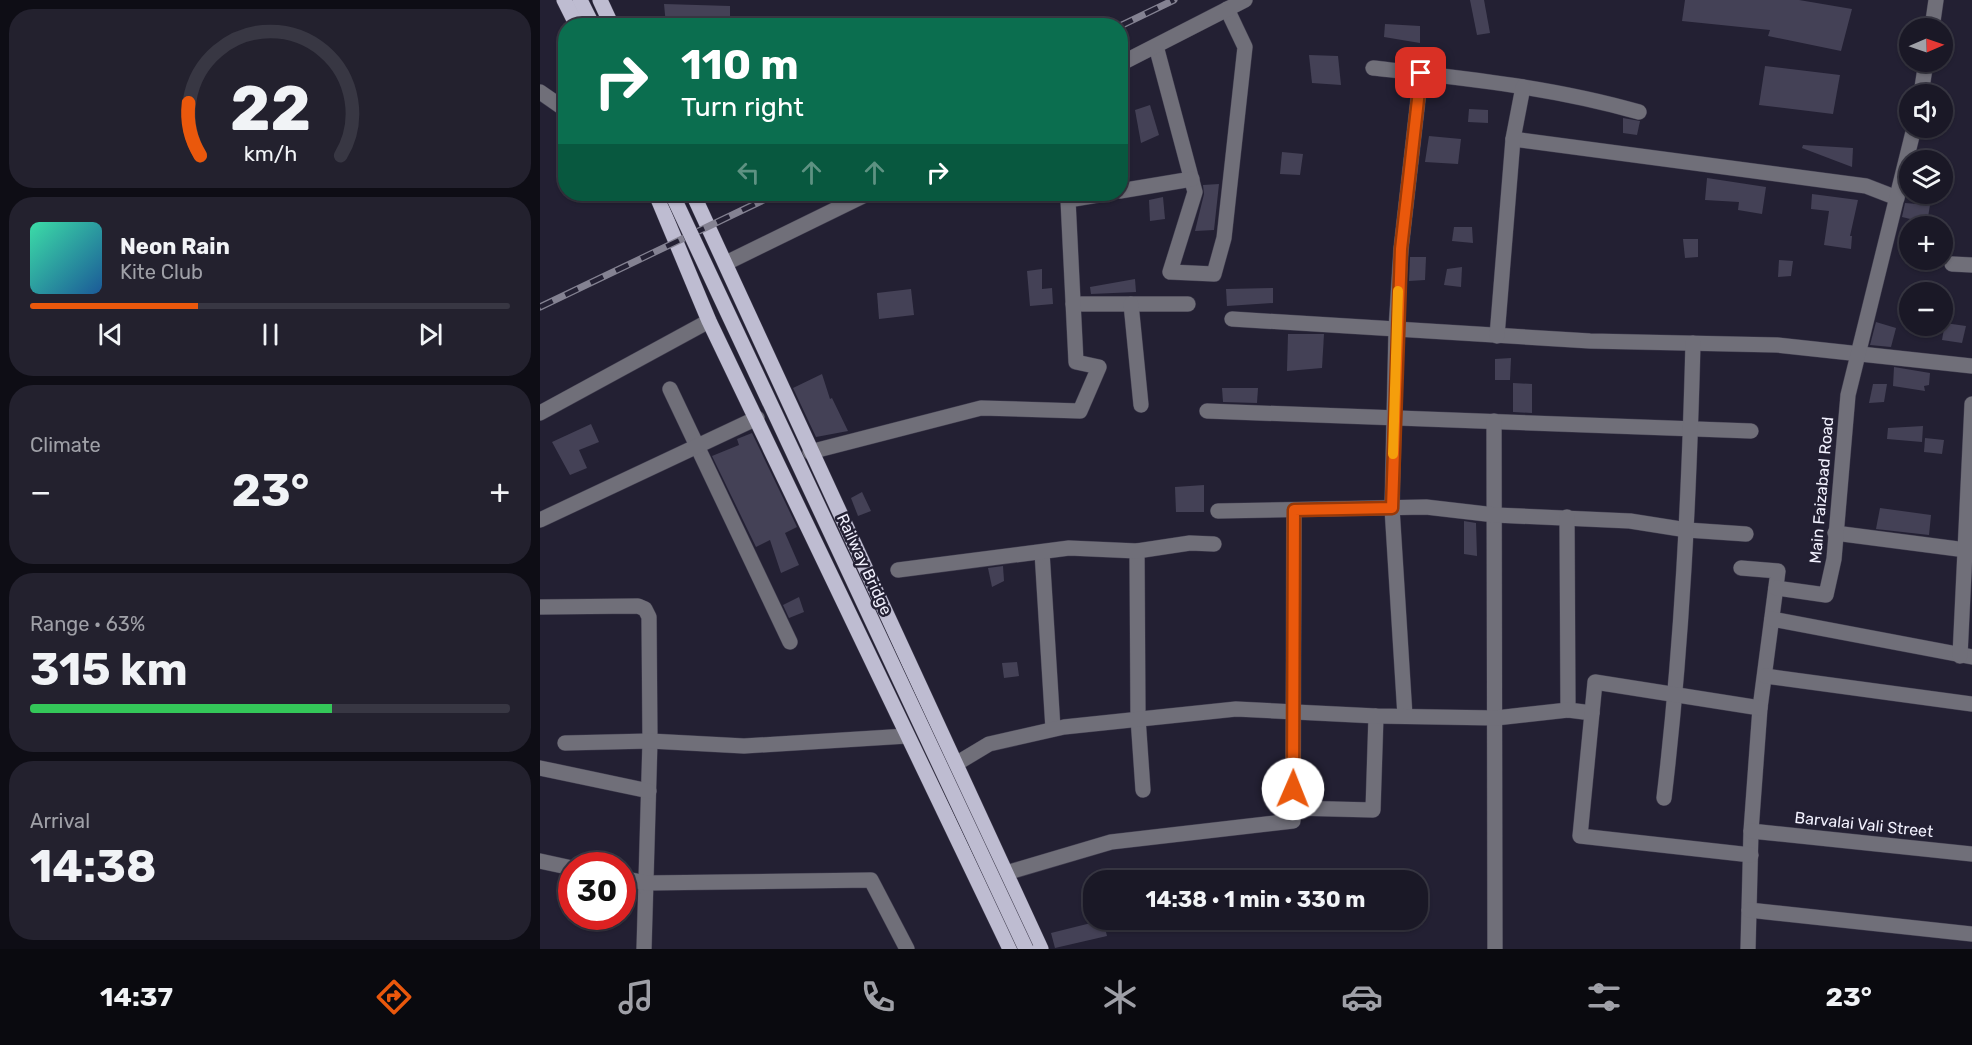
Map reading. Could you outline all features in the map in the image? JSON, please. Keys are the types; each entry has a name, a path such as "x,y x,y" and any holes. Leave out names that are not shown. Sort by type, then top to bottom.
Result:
{"main road":[{"path":"564,0 573,18"},
{"path":"580,0 589,18"},
{"path":"600,0 608,18"},
{"path":"659,201 709,321 1010,949"},
{"name":"Railway Bridge","path":"675,201 1026,949"},
{"path":"696,201 954,765 1041,949"}],"street":[{"path":"1128,60 1245,0"},
{"path":"1933,18 1936,0"},
{"path":"1156,46 1196,192 1170,272 1214,274 1224,238 1245,47 1227,9"},
{"path":"1373,68 1583,96 1639,112"},
{"path":"1405,716 1392,508 1396,330 1401,249 1421,73"},
{"path":"1497,336 1513,139 1523,87"},
{"path":"540,92 558,104"},
{"name":"Main Faizabad Road","path":"1776,588 1826,595 1834,559 1848,395 1912,138"},
{"path":"1513,139 1866,186 1897,198"},
{"path":"1128,190 1192,178"},
{"path":"726,263 853,201"},
{"path":"810,452 981,408 1080,411 1099,367 1076,362 1068,201"},
{"path":"1953,264 1972,265"},
{"path":"1073,304 1188,304"},
{"path":"1131,304 1141,405"},
{"path":"1232,319 1497,336 1777,345 1972,366"},
{"path":"540,413 709,321"},
{"path":"1664,798 1676,694 1687,530 1694,343"},
{"path":"670,389 790,642"},
{"path":"1772,620 1966,657 1966,550 1972,404"},
{"path":"1207,411 1751,431"},
{"path":"540,520 757,418"},
{"path":"1494,422 1495,949"},
{"path":"1218,511 1426,507 1495,515 1630,521 1687,530 1746,534"},
{"path":"1006,873 1111,842 1293,821 1294,510"},
{"path":"1567,517 1568,710"},
{"path":"1835,533 1966,550"},
{"path":"898,570 1069,548 1137,551 1190,543 1214,544"},
{"path":"1137,551 1138,718 1143,790"},
{"path":"1042,552 1053,729"},
{"path":"1741,568 1778,571 1760,708 1751,831 1748,949"},
{"path":"540,607 638,606 645,609 649,616 650,741 644,949"},
{"path":"1765,676 1972,704"},
{"path":"1750,855 1580,836 1595,682 1760,708"},
{"path":"954,765 989,744 1053,729 1236,709 1294,710 1376,716 1496,718 1568,710 1592,713"},
{"path":"1293,808 1373,810 1376,716"},
{"path":"566,742 650,741 744,746 908,736"},
{"path":"540,768 649,791"},
{"name":"Barvalai Vali Street","path":"1751,831 1972,854"},
{"path":"540,861 558,865"},
{"path":"636,881 646,883 871,880 907,949"},
{"path":"1749,910 1972,934"}],"building":[{"path":"1470,0 1484,0 1490,33 1477,35"},
{"path":"1685,0 1799,0 1852,9 1841,51 1768,36 1770,30 1682,21"},
{"path":"664,4 730,6 730,18 665,18"},
{"path":"1385,24 1420,26 1420,43 1384,37"},
{"path":"1309,55 1338,56 1341,85 1312,83"},
{"path":"1765,66 1840,75 1833,114 1759,105"},
{"path":"1150,105 1159,135 1141,143 1135,110"},
{"path":"1469,109 1488,110 1488,123 1468,122"},
{"path":"1623,118 1640,121 1637,135 1623,133"},
{"path":"1429,136 1461,139 1458,164 1425,162"},
{"path":"1803,145 1853,148 1852,167 1802,148"},
{"path":"1282,152 1303,154 1300,175 1280,174"},
{"path":"1707,178 1766,187 1762,214 1738,210 1739,202 1705,200"},
{"path":"1219,184 1214,230 1195,231 1204,194 1203,185"},
{"path":"1812,194 1858,200 1850,236 1852,236 1851,249 1824,245 1829,211 1811,209"},
{"path":"1163,197 1165,219 1150,221 1149,200"},
{"path":"1905,204 1930,205 1928,216 1902,216"},
{"path":"1454,227 1472,227 1473,243 1452,241"},
{"path":"1683,239 1698,239 1698,257 1685,258"},
{"path":"1410,257 1426,257 1425,280 1409,281"},
{"path":"1779,260 1793,261 1791,276 1778,277"},
{"path":"1462,267 1461,287 1444,285 1447,269"},
{"path":"1042,269 1042,289 1052,288 1053,304 1030,306 1027,271"},
{"path":"1135,279 1136,292 1091,294 1090,287"},
{"path":"1273,288 1273,303 1227,306 1226,289"},
{"path":"911,289 914,315 879,319 877,293"},
{"path":"1876,322 1896,328 1891,347 1870,345"},
{"path":"1953,324 1966,326 1962,343 1942,340 1943,336 1953,336"},
{"path":"1288,334 1324,334 1322,368 1287,371"},
{"path":"1511,358 1510,380 1495,380 1495,359"},
{"path":"1894,367 1930,373 1929,385 1924,386 1925,391 1893,386"},
{"path":"822,374 830,399 832,398 848,431 816,437 793,388"},
{"path":"1513,383 1532,384 1532,413 1513,412"},
{"path":"1873,384 1887,384 1884,402 1869,403"},
{"path":"1222,388 1258,388 1257,403 1223,402"},
{"path":"591,424 599,442 579,450 587,468 570,475 552,442"},
{"path":"1923,426 1922,442 1887,439 1888,428"},
{"path":"752,433 797,527 785,533 799,565 781,573 770,540 756,547 712,456 739,445 737,439"},
{"path":"1925,438 1944,440 1942,454 1924,452"},
{"path":"1204,485 1204,512 1176,512 1175,487"},
{"path":"862,492 871,511 858,516 851,498"},
{"path":"1880,508 1931,515 1929,535 1876,529"},
{"path":"1464,521 1476,523 1477,556 1464,554"},
{"path":"1003,566 1004,581 992,587 988,568"},
{"path":"799,597 804,612 789,618 783,605"},
{"path":"1017,662 1019,676 1004,678 1002,663"},
{"path":"1083,925 1083,930 1106,930 1107,936 1055,948 1051,933"}],"railway":[{"path":"1128,22 1174,0"},
{"path":"540,307 761,201"}],"slow traffic":[{"path":"1393,454 1398,291"}],"route":[{"path":"1293,789 1294,510 1392,508 1396,330 1401,249 1421,73"}]}
